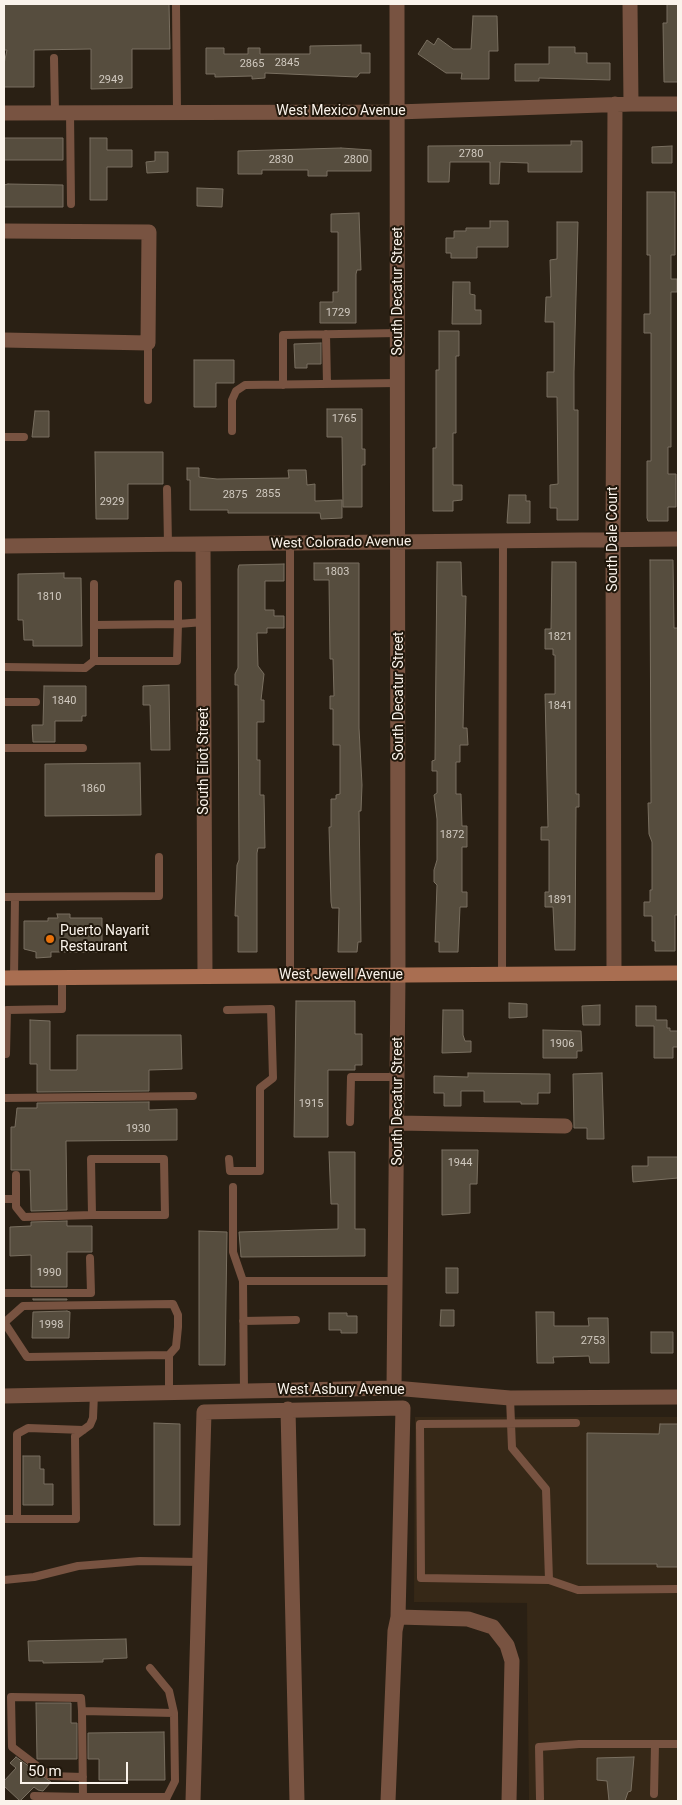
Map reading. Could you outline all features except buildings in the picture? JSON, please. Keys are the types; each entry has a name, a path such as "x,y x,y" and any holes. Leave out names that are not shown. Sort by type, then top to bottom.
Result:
{"street":[{"name":"South Decatur Street","path":"394,1388 398,1123 399,542 397,4"},
{"path":"630,4 631,104"},
{"name":"West Mexico Avenue","path":"4,113 397,112 615,104 678,104"},
{"name":"South Dale Court","path":"614,973 615,104"},
{"path":"4,231 149,232 148,343 4,340"},
{"name":"West Colorado Avenue","path":"4,546 678,539"},
{"name":"South Eliot Street","path":"203,545 205,976"},
{"name":"West Jewell Avenue","path":"9,978 678,973"},
{"path":"398,1123 565,1126"},
{"name":"West Asbury Avenue","path":"4,1396 394,1388 510,1398 678,1397"},
{"path":"193,1801 204,1412 403,1408 398,1617 388,1801"},
{"path":"288,1410 297,1801"},
{"path":"398,1617 468,1619 493,1627 507,1645 512,1661 509,1801"}],"lane":[{"path":"176,4 178,112"},
{"path":"54,58 62,112 71,204"},
{"path":"283,385 283,335 398,333"},
{"path":"326,334 327,384"},
{"path":"148,343 148,400"},
{"path":"232,431 232,400 236,391 245,385 398,384"},
{"path":"4,437 24,437"},
{"path":"167,489 168,545"},
{"path":"502,974 503,540"},
{"path":"290,544 290,976"},
{"path":"94,584 94,661"},
{"path":"4,667 85,668 94,661 178,661 178,584"},
{"path":"94,625 204,622"},
{"path":"4,702 36,702"},
{"path":"4,748 83,748"},
{"path":"4,897 158,896 159,857"},
{"path":"9,978 15,897"},
{"path":"4,1054 6,1054 7,1010 62,1009 62,977"},
{"path":"227,1010 271,1009 273,1078 260,1088 260,1171 230,1171 230,1159"},
{"path":"350,1122 351,1077 398,1077"},
{"path":"4,1098 193,1096"},
{"path":"16,1174 16,1207 24,1217 165,1214 164,1159 91,1159 92,1215"},
{"path":"233,1188 233,1252 243,1282 244,1391"},
{"path":"4,1199 16,1199"},
{"path":"4,1293 91,1293 90,1258"},
{"path":"243,1282 396,1281"},
{"path":"169,1355 27,1357 4,1322 23,1306 173,1304 178,1314 178,1327 176,1347 169,1355 169,1392"},
{"path":"243,1321 296,1320"},
{"path":"4,1519 76,1518 75,1436 90,1424 93,1418 94,1394"},
{"path":"510,1398 512,1448 546,1489 549,1580"},
{"path":"576,1423 420,1424 421,1578 549,1580 578,1590 678,1590"},
{"path":"17,1519 17,1434 28,1428 83,1430"},
{"path":"4,1580 34,1577 78,1566 122,1562 200,1562"},
{"path":"34,1796 73,1799 83,1797 166,1799 175,1782 174,1713 168,1691 150,1668"},
{"path":"83,1777 50,1776 12,1747 8,1731 11,1697 81,1698 82,1711 83,1777 83,1797"},
{"path":"82,1711 174,1713"},
{"path":"540,1800 539,1748 579,1744 678,1744"},
{"path":"654,1794 655,1744"}],"shaded area":[{"path":"415,1417 678,1417 678,1801 529,1801 527,1603 414,1602"}],"place":[{"name":"Puerto Nayarit Restaurant","path":"50,939"}]}
